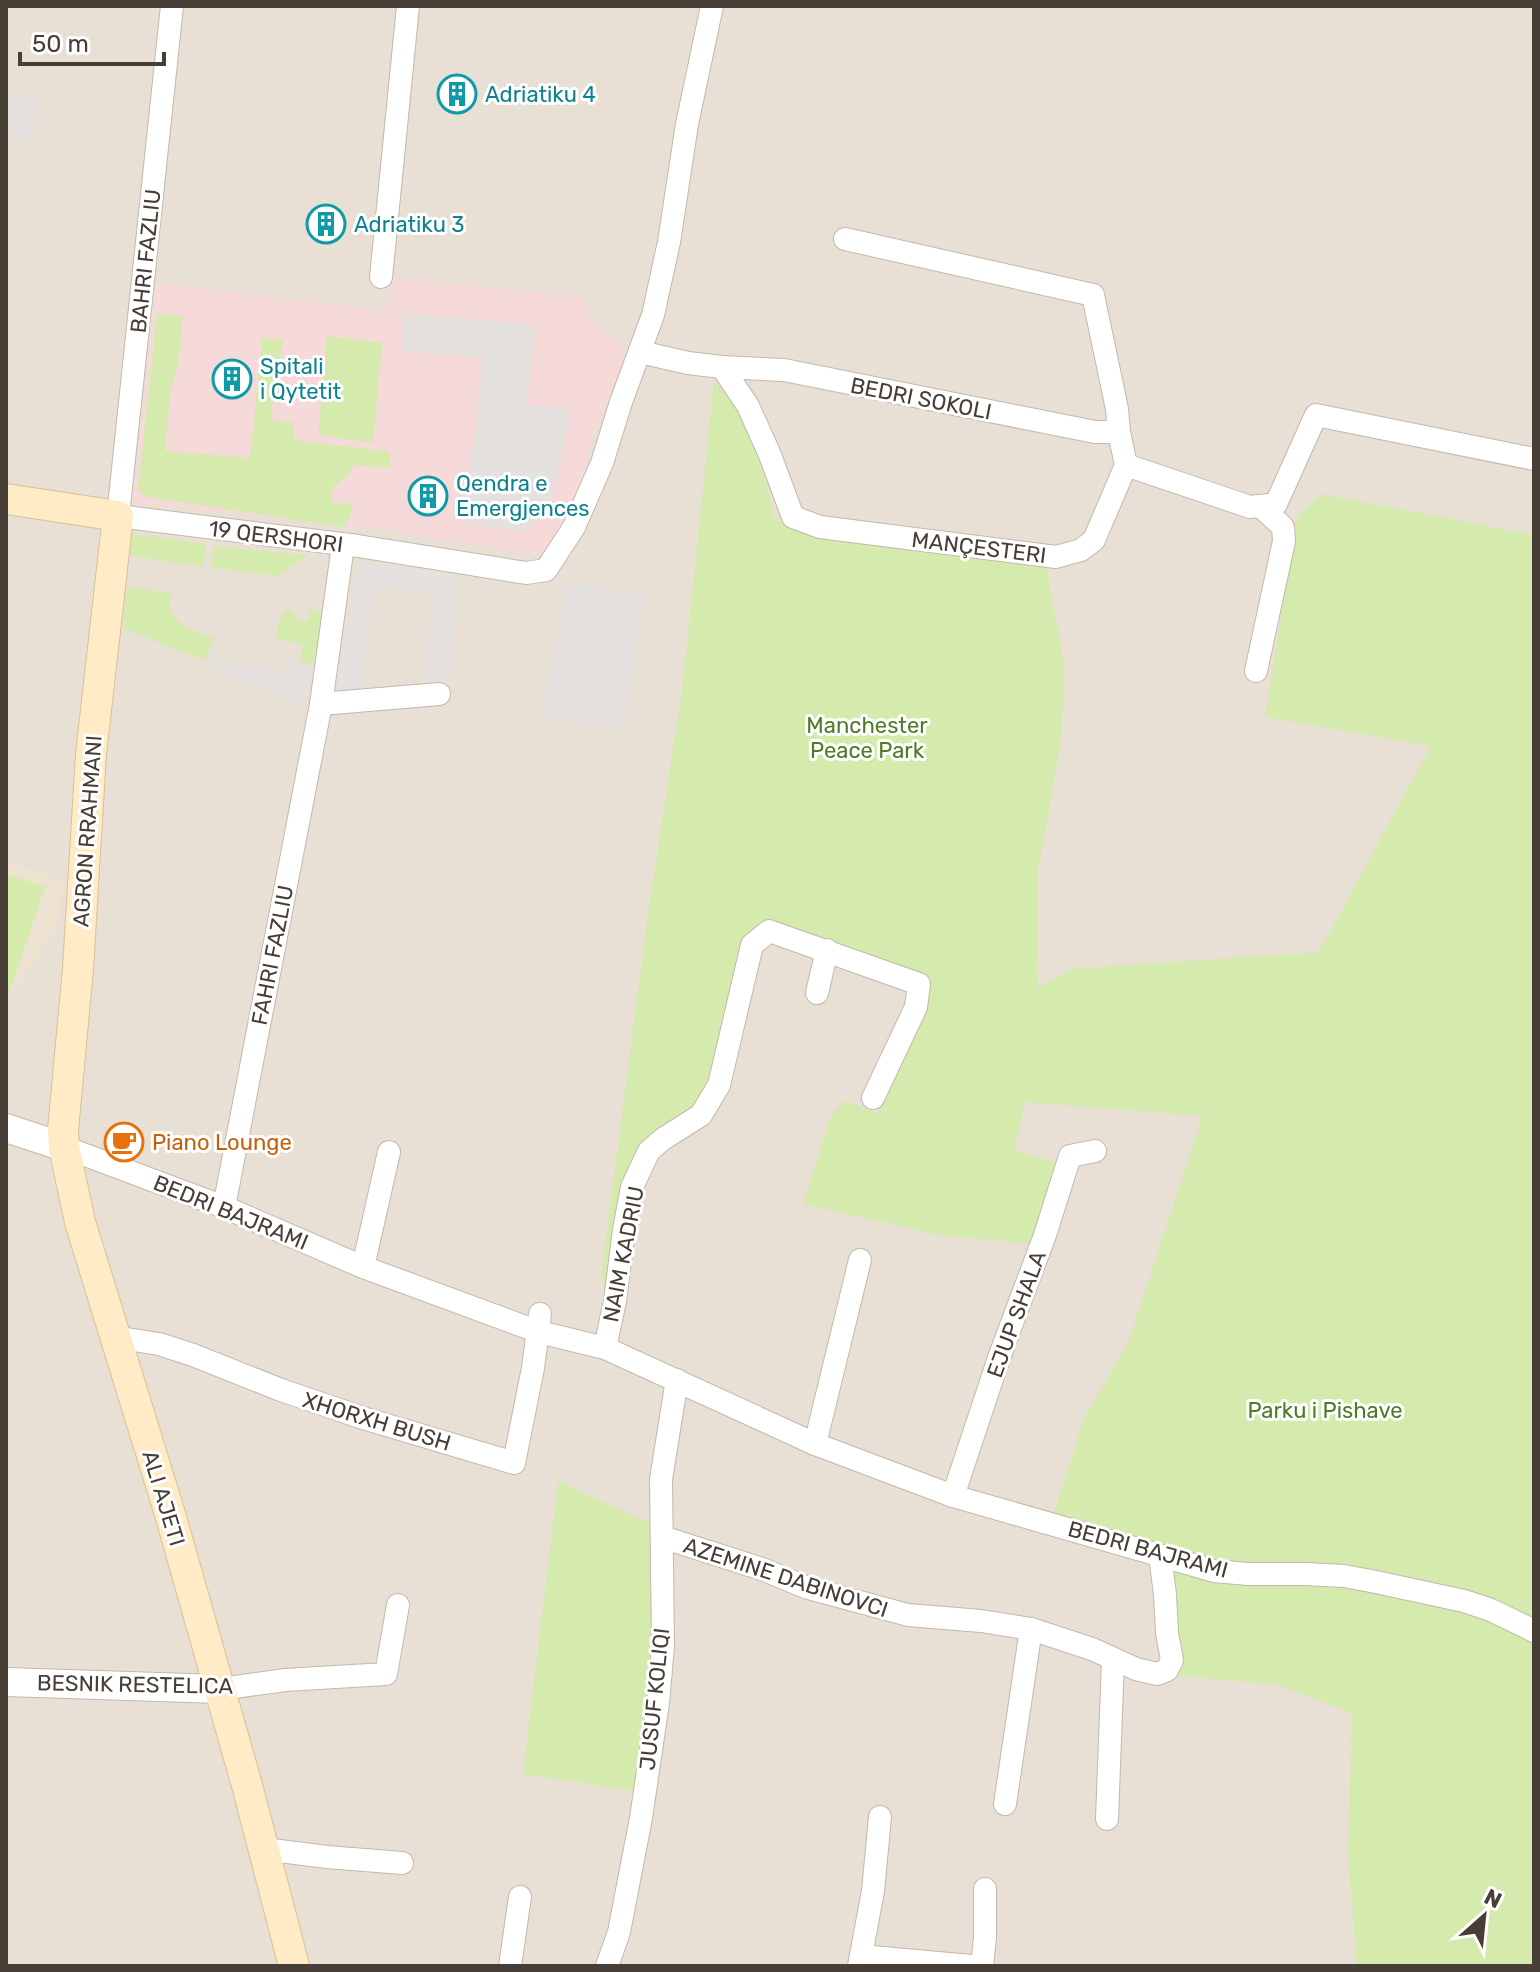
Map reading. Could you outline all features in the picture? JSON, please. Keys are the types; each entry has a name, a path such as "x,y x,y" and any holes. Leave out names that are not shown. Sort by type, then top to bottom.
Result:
{"main road":[{"name":"19 QERSHORI","path":"6,499 118,516"},
{"name":"AGRON RRAHMANI","path":"64,1147 91,754 118,516"},
{"name":"ALI AJETI","path":"64,1147 80,1222 170,1514 294,1966"}],"street":[{"name":"BAHRI FAZLIU","path":"118,516 172,6"},
{"path":"381,277 408,6"},
{"path":"712,6 687,124 666,257 653,315 640,352 722,367"},
{"path":"845,239 1093,295 1126,465 1250,507 1276,504 1316,415 1534,459"},
{"name":"19 QERSHORI","path":"118,516 358,546 513,572 546,570 574,527 602,463 640,352"},
{"name":"BEDRI SOKOLI","path":"722,367 784,370 1095,432 1119,432"},
{"name":"MANÇESTERI","path":"722,367 748,406 793,517 820,527 1056,557 1081,550 1094,540 1126,465"},
{"path":"1256,671 1284,541 1283,527 1260,506"},
{"name":"FAHRI FAZLIU","path":"224,1207 321,704 343,545"},
{"path":"321,704 439,694"},
{"name":"NAIM KADRIU","path":"605,1348 632,1187 649,1151 701,1115 719,1085 752,945 769,931 919,984 916,1007 873,1098"},
{"path":"817,993 827,950"},
{"name":"BEDRI BAJRAMI","path":"6,1128 224,1207 363,1267 540,1323 605,1348 815,1444 953,1496 1214,1571 1344,1576 1464,1601 1534,1631"},
{"name":"EJUP SHALA","path":"953,1496 1070,1156 1095,1151"},
{"path":"363,1267 389,1152"},
{"path":"815,1444 860,1260"},
{"name":"XHORXH BUSH","path":"114,1337 159,1344 363,1418 514,1463 540,1323"},
{"name":"JUSUF KOLIQI","path":"607,1966 619,1932 641,1818 658,1703 663,1646 661,1479 677,1380"},
{"name":"AZEMINE DABINOVCI","path":"662,1537 762,1569 808,1588 908,1615 1031,1629 1157,1674 1167,1670 1172,1660 1160,1556"},
{"name":"BESNIK RESTELICA","path":"6,1682 220,1689 285,1680 386,1674 398,1605"},
{"path":"1005,1804 1031,1629"},
{"path":"1107,1819 1113,1660"},
{"path":"880,1817 873,1891 860,1961 971,1966"},
{"path":"264,1849 402,1863"},
{"path":"982,1966 985,1889"},
{"path":"510,1966 520,1897"}],"shaded area":[{"path":"6,6 1534,6 1534,1966 6,1966"},
{"path":"6,97 36,98 33,140 8,138 6,141"},
{"path":"390,278 581,296 596,327 628,350 591,442 574,527 536,555 384,530 133,501 157,283 388,311"},
{"path":"403,313 536,325 526,405 570,410 549,513 522,532 465,522 483,358 401,351"},
{"path":"358,562 458,575 449,687 423,685 434,595 374,585 362,677 369,695 336,696"},
{"path":"567,582 644,594 624,731 543,717"},
{"path":"210,659 287,672 289,663 312,667 306,705 207,668"},
{"path":"6,859 63,882 58,926 6,1005"}],"green space":[{"path":"157,314 183,316 165,451 250,458 262,338 283,340 270,420 294,422 294,440 390,452 390,468 354,465 347,477 333,486 332,503 353,504 351,516 343,527 146,497 138,490"},
{"path":"327,336 382,343 373,443 318,435"},
{"name":"Parku i Pishave","path":"714,382 749,420 776,521 1046,566 1065,669 1061,741 1038,871 1037,988 1073,969 1319,952 1431,746 1265,717 1297,516 1321,494 1534,535 1534,1966 1357,1966 1348,1855 1352,1713 1274,1684 1176,1676 1168,1547 1054,1513 1085,1416 1127,1346 1203,1116 1025,1102 1014,1150 1061,1164 1035,1244 938,1235 803,1204 831,1115 846,1100 878,1114 930,985 768,926 714,1085 701,1105 647,1145 603,1289 602,1268 647,921 683,682"},
{"path":"133,534 206,544 203,567 130,556"},
{"path":"214,546 308,555 277,576 211,567"},
{"path":"127,587 171,593 169,609 178,621 193,631 214,637 204,660 122,628"},
{"path":"287,609 294,611 297,619 303,621 309,618 310,609 324,612 313,664 300,661 303,644 276,639 280,618"},
{"path":"6,874 45,887 8,997 6,997"},
{"path":"558,1481 653,1525 659,1653 636,1791 523,1774"}],"place":[{"name":"Adriatiku 4","path":"457,94"},
{"name":"Adriatiku 3","path":"326,224"},
{"name":"Spitali i Qytetit","path":"232,379"},
{"name":"Qendra e Emergjences","path":"428,496"},
{"name":"Piano Lounge","path":"124,1142"}],"park label":[{"name":"Manchester Peace Park","path":"867,738"}]}
